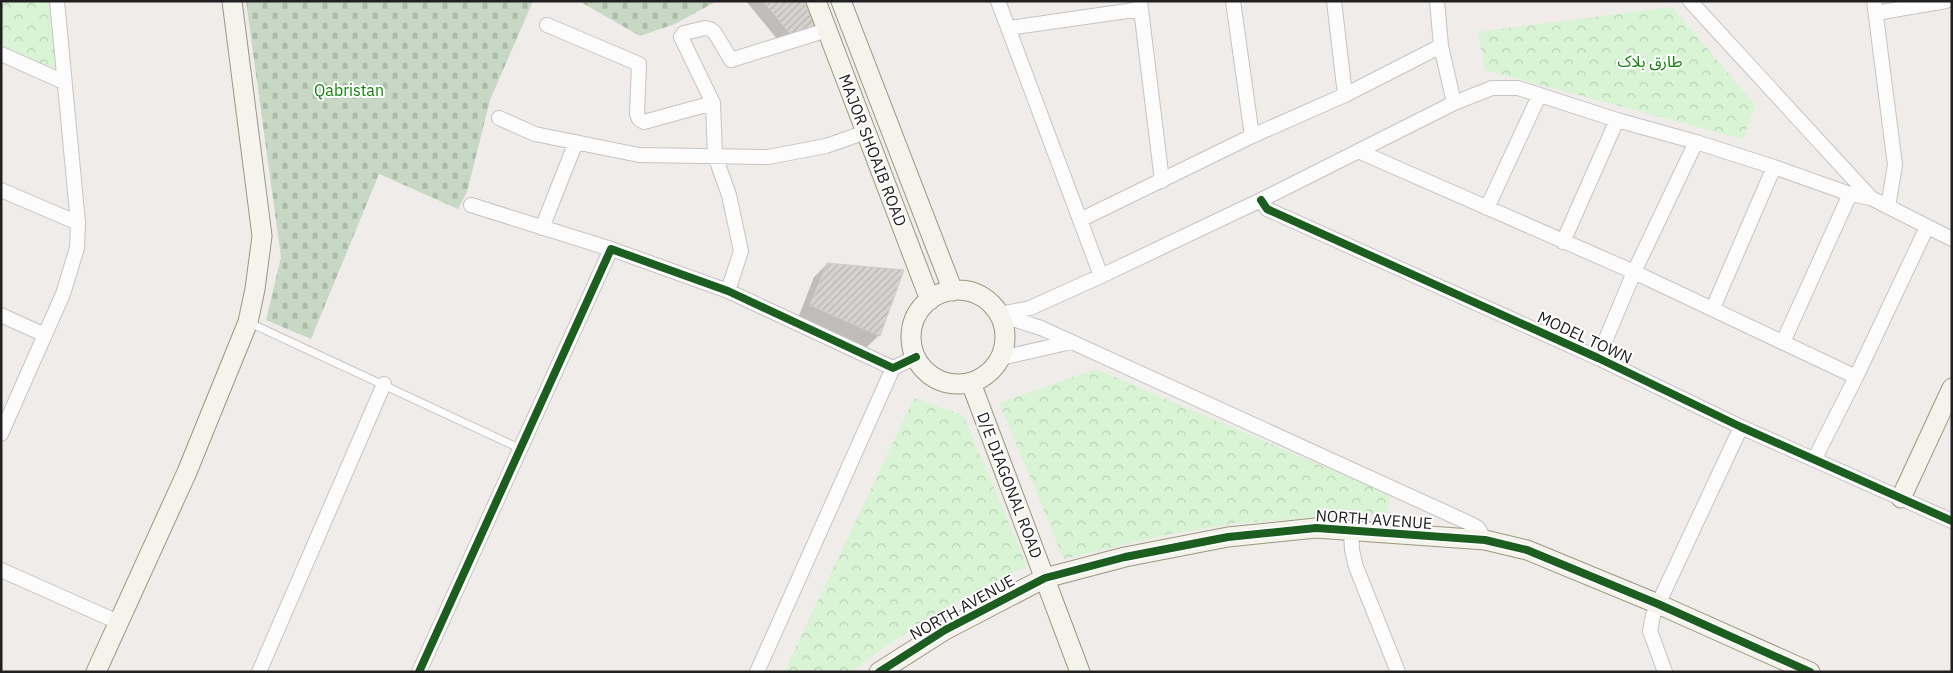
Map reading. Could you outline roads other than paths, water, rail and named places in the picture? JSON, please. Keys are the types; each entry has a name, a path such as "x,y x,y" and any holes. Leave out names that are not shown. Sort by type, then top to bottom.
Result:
{"street":[{"path":"1,434 63,294 78,248 78,223 57,1"},
{"path":"96,672 187,472 248,322 260,260 262,236 232,1"},
{"name":"MAJOR SHOAIB ROAD","path":"816,1 930,300"},
{"name":"MAJOR SHOAIB ROAD","path":"841,1 953,291"},
{"path":"998,1 1101,276"},
{"path":"1233,1 1252,136"},
{"path":"1334,1 1346,95"},
{"path":"1437,1 1441,46 1454,102"},
{"path":"1690,1 1871,198"},
{"path":"1888,207 1895,165 1875,7 1946,1"},
{"path":"1009,28 1140,5 1162,181"},
{"path":"547,25 639,64 637,114 639,119 644,122 713,102"},
{"path":"728,291 741,251 729,195 715,156 713,102 681,37 684,34 705,28 710,29 715,33 731,60 827,30"},
{"path":"1080,220 1252,136 1346,95 1441,46"},
{"path":"1,54 64,82"},
{"path":"1000,314 1030,308 1101,276 1261,200 1454,102 1492,88 1504,87 1518,88 1617,120 1696,142 1850,194 1871,198 1952,239"},
{"path":"1487,208 1539,96"},
{"path":"498,118 536,134 639,155 768,157 826,146 866,132"},
{"path":"1563,242 1617,120"},
{"path":"542,228 576,142"},
{"path":"1598,358 1634,272 1696,142"},
{"path":"1358,150 1634,272 1856,377"},
{"path":"1712,308 1774,167"},
{"path":"1,190 78,223"},
{"path":"1783,342 1850,194"},
{"name":"MODEL TOWN","path":"1261,200 1267,209 1598,358 1741,427 1952,521"},
{"path":"471,205 612,249 728,291 893,368"},
{"path":"1814,460 1856,377 1927,227"},
{"path":"419,672 612,249"},
{"path":"953,291 967,291 980,295 1000,314 1005,329 1005,344 1001,358 994,369 983,378 971,383 958,385 939,380 923,368 916,357 912,345 911,332 921,308 930,300 941,294 953,291"},
{"path":"1000,314 1041,328 1470,524 1478,528 1484,540"},
{"path":"1,315 45,335"},
{"path":"1001,358 1071,342"},
{"path":"757,672 893,368 916,357"},
{"name":"D/E DIAGONAL ROAD","path":"971,383 1080,672"},
{"path":"258,672 384,384"},
{"path":"1901,498 1946,413 1952,388"},
{"path":"1665,672 1650,631 1653,615 1741,427"},
{"name":"NORTH AVENUE","path":"879,672 946,630 1045,578 1125,557 1228,537 1316,528 1484,540 1527,550 1658,604 1791,668 1810,672"},
{"path":"1351,530 1352,550 1356,567 1398,672"},
{"path":"1,570 118,622"}],"lane":[{"path":"248,322 520,449"}],"park label":[{"name":"طارق بلاک","path":"1650,61"},
{"name":"Qabristan","path":"349,90"}]}
